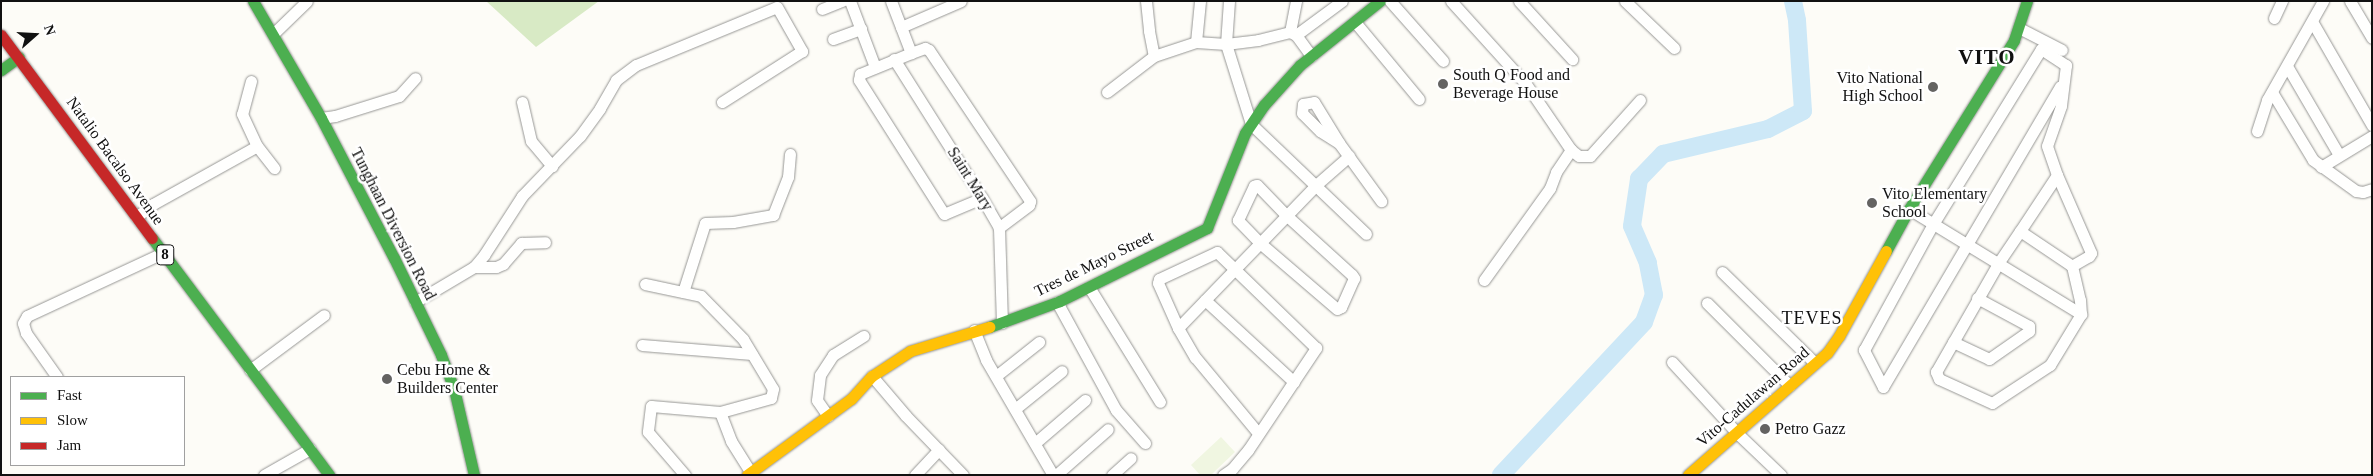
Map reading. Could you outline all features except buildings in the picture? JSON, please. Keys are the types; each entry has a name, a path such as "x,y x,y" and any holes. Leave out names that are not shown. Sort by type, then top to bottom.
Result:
{"main road":[{"name":"Tunghaan Diversion Road","path":"253,1 321,118 415,302 454,389 474,475"},
{"name":"Tres de Mayo Street","path":"748,473 851,399 872,376 910,351 974,330 1002,318 1057,302 1207,228 1234,159 1251,124 1264,105 1300,65 1380,1"},
{"name":"Vito-Cadulawan Road","path":"1688,475 1827,353 1839,336 1911,206 2014,40 2019,28 2024,2"},
{"name":"Natalio Bacalso Avenue","path":"1,35 329,475"},
{"path":"1,70 19,57"}],"street":[{"path":"273,34 307,1"},
{"path":"822,9 842,1"},
{"path":"850,1 875,67"},
{"path":"891,1 911,52"},
{"path":"901,27 961,1"},
{"path":"1146,1 1148,31 1154,56"},
{"path":"1196,42 1200,1"},
{"path":"1229,1 1226,44 1251,124 1366,234"},
{"path":"1296,1 1293,33 1311,56"},
{"path":"1107,92 1154,56 1196,42 1226,44 1293,33 1342,1"},
{"path":"1390,1 1443,61"},
{"path":"1451,1 1526,84 1571,150 1579,156 1590,156 1640,100"},
{"path":"1519,1 1572,59"},
{"path":"1625,1 1674,48"},
{"path":"2274,18 2282,1"},
{"path":"2257,131 2272,92 2324,1"},
{"path":"2350,1 2372,38"},
{"path":"415,302 474,266 484,255 522,196 580,136 600,108 616,80 636,65 777,7 802,51 722,102"},
{"path":"1355,22 1419,99"},
{"path":"2313,23 2372,125"},
{"path":"2019,28 2062,50"},
{"path":"833,39 861,29"},
{"path":"982,198 944,214 859,80 860,74 911,52 925,48 929,50 1030,201 1029,205 999,228"},
{"path":"2063,83 1883,387 1864,350 1935,221 2038,50 2041,49 2066,63 2061,106 2047,146 2057,175 2091,252 2089,256 2072,266"},
{"name":"Saint Mary","path":"894,59 999,228 1002,318"},
{"path":"2287,66 2339,155"},
{"path":"321,118 335,116 399,96 415,78"},
{"path":"251,81 242,111 257,146 274,168"},
{"path":"2272,92 2312,160 2356,191 2363,192 2372,189"},
{"path":"522,102 532,141 552,166"},
{"path":"2321,167 2372,136"},
{"path":"1339,143 1381,201"},
{"path":"136,217 153,204 257,146"},
{"path":"1484,280 1550,188 1556,172 1571,150"},
{"path":"683,292 705,224 733,222 773,215 788,177 790,154"},
{"path":"1178,328 1286,215 1349,156"},
{"path":"2020,231 2072,266 2080,300 2081,314 2050,365 1992,403 1937,377 1936,372 1999,262 2057,175"},
{"path":"1258,185 1286,215 1354,277 1341,307 1337,309 1260,243 1238,218 1254,186 1258,185"},
{"path":"1911,206 2081,314"},
{"path":"474,266 487,269 496,267 503,264 521,243 546,242"},
{"path":"56,376 26,333 23,324 27,316 163,252"},
{"path":"1224,475 1232,469 1248,450 1316,350 1316,347 1217,252 1159,279 1158,283 1178,328 1195,357 1258,433"},
{"path":"1722,272 1815,364"},
{"path":"644,284 701,296 743,339 773,389 771,398 720,412 651,406 648,432 684,475"},
{"path":"1089,287 1160,402"},
{"path":"1953,342 1989,358 2029,331 2029,326 1977,298"},
{"path":"1205,300 1294,382"},
{"path":"1057,302 1116,410 1144,443"},
{"path":"1707,303 1790,386"},
{"path":"250,370 324,315"},
{"path":"974,330 977,344 1055,475 1108,429"},
{"path":"828,416 817,400 820,374 833,356 863,336"},
{"path":"996,376 1039,342"},
{"path":"642,345 752,354"},
{"path":"1672,362 1737,433 1781,475"},
{"path":"1015,409 1062,371"},
{"path":"872,376 963,475"},
{"path":"1035,443 1085,400"},
{"path":"720,412 731,441 748,473"},
{"path":"264,475 310,449"},
{"path":"917,474 939,449"},
{"path":"1112,475 1130,458"}],"green space":[{"path":"486,1 599,1 536,47"},
{"path":"1221,437 1235,452 1211,475 1200,475 1191,465"}],"waterway":[{"path":"1501,475 1644,322 1654,295 1648,263 1632,226 1639,179 1663,154 1768,129 1803,111 1797,20 1793,1"}],"traffic: fast":[{"path":"253,1 321,118 394,258 441,355 454,389 474,475"},
{"path":"989,327 1060,301 1207,228 1245,133 1264,105 1300,65 1380,1"},
{"path":"1886,251 1909,209 2014,40 2027,1"},
{"path":"1,70 19,57"},
{"path":"152,238 329,475"}],"traffic: slow":[{"path":"1688,475 1827,353 1839,336 1886,251"},
{"path":"747,475 851,399 872,376 910,351 989,327"}],"traffic: jam":[{"path":"1,35 152,238"}],"place":[{"name":"South Q Food and Beverage House","path":"1443,84"},
{"name":"Vito National High School","path":"1933,87"},
{"name":"Vito Elementary School","path":"1872,203"},
{"name":"Cebu Home & Builders Center","path":"387,379"},
{"name":"Petro Gazz","path":"1765,429"}],"district":[{"name":"VITO","path":"1987,57"},
{"name":"TEVES","path":"1812,318"}]}
